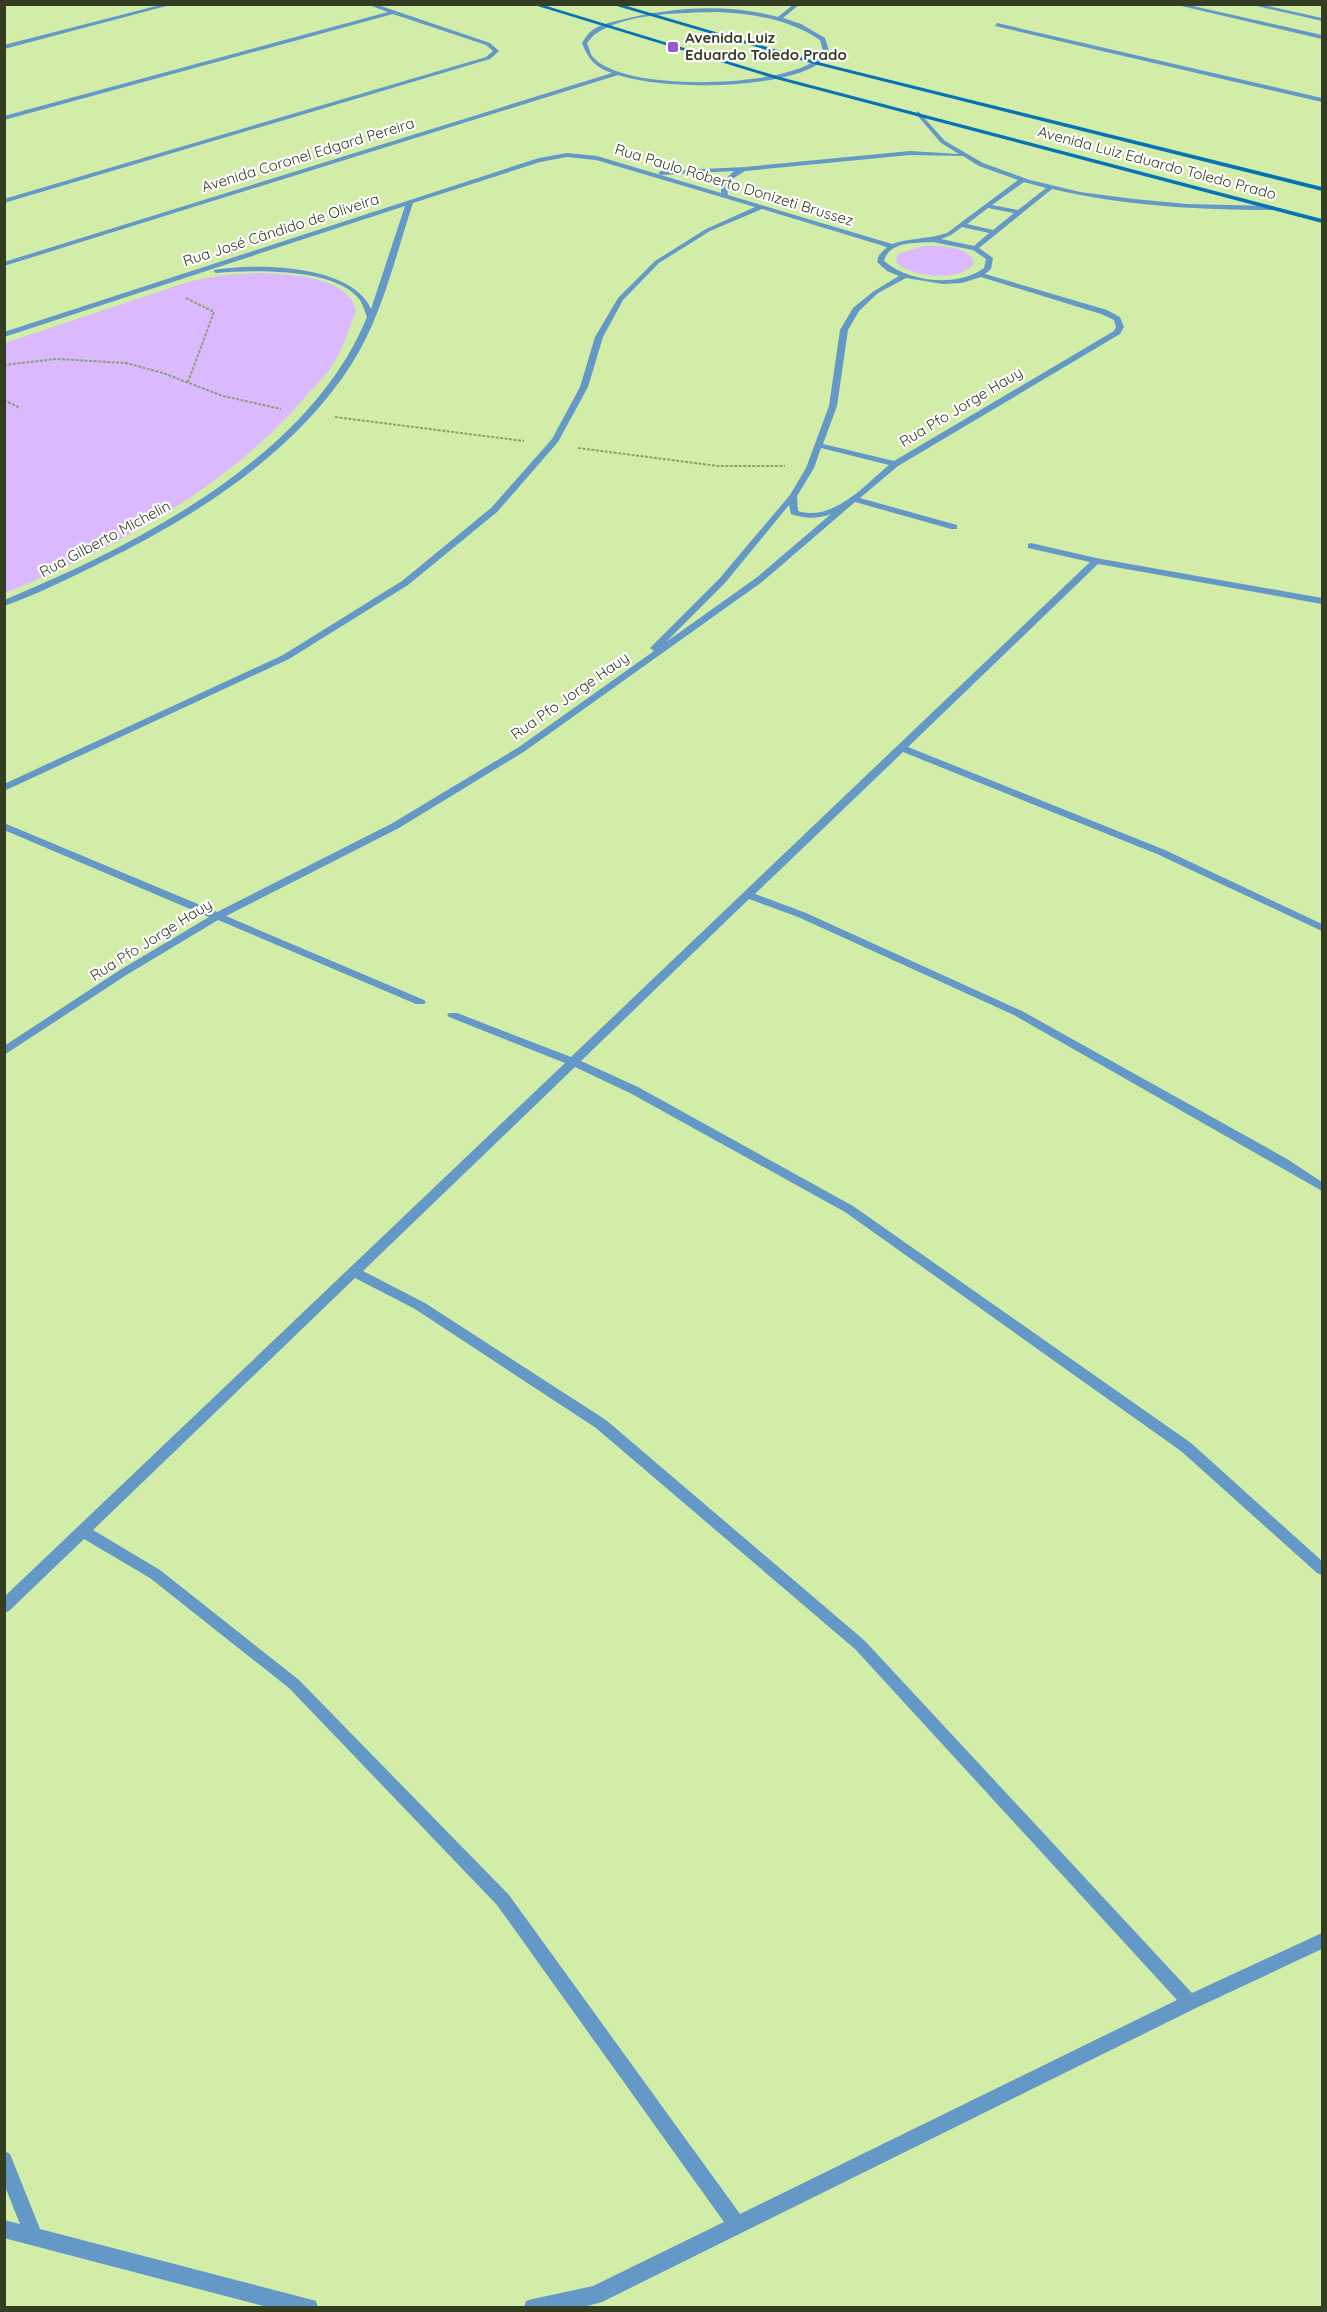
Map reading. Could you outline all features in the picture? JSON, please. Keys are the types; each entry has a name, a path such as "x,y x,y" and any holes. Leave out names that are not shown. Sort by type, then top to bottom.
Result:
{"main road":[{"name":"Avenida Luiz Eduardo Toledo Prado","path":"533,4 778,78 1323,221"},
{"name":"Avenida Luiz Eduardo Toledo Prado","path":"612,4 816,63 1323,189"}],"street":[{"path":"4,47 172,4"},
{"path":"4,201 488,58 496,51 488,44 368,4"},
{"path":"780,18 798,4"},
{"path":"1175,4 1323,37"},
{"path":"1250,4 1323,20"},
{"path":"740,12 755,6"},
{"path":"693,10 740,12 780,18 807,27 823,39 826,51 816,63 778,78 743,83 696,84 650,80 619,73 591,58 585,50 586,42 592,34 604,27 645,15 693,10"},
{"path":"4,118 393,13"},
{"path":"997,25 1323,100"},
{"name":"Avenida Coronel Edgard Pereira","path":"4,264 619,73"},
{"path":"918,113 933,137 968,157 1051,187 1147,203 1204,208 1273,208"},
{"path":"896,154 923,146"},
{"path":"652,174 746,169 896,154 924,153 968,157"},
{"name":"Rua Paulo Roberto Donizeti Brussez","path":"567,155 597,158 892,246"},
{"name":"Rua José Cândido de Oliveira","path":"4,336 539,160 567,155"},
{"path":"724,196 722,186 725,181 746,169"},
{"path":"933,240 975,248 990,258 991,264 988,270 980,275 935,282 892,273 880,262 884,251 892,246 933,240 949,234 1024,179"},
{"path":"975,248 1051,187"},
{"name":"Rua Gilberto Michelin","path":"4,603 40,589 154,531 244,472 310,414 349,364 370,316 410,202"},
{"path":"986,206 1017,212"},
{"path":"4,788 286,657 405,583 494,510 555,440 584,387 599,337 620,299 657,262 708,230 761,207"},
{"path":"961,225 993,232"},
{"path":"186,276 250,269 312,274 356,291 369,307 370,316"},
{"name":"Rua Pfo Jorge Hauy","path":"4,1052 124,972 219,915 395,826 522,749 759,580 896,464 1117,332 1120,327 1119,321 1104,312 980,275"},
{"path":"628,674 722,581 794,496 810,468 833,406 844,330 856,310 876,292 903,277"},
{"path":"819,445 896,464"},
{"path":"794,496 794,512 807,516 828,514 854,499 954,527"},
{"path":"1031,546 1096,561 1323,601"},
{"path":"4,1607 1096,561"},
{"path":"902,748 1161,852 1323,928"},
{"path":"4,826 219,915 420,1002"},
{"path":"748,895 802,915 1018,1013 1283,1162 1323,1187"},
{"path":"453,1015 573,1062 634,1090 849,1209 1186,1447 1323,1569"},
{"path":"354,1272 420,1306 601,1424 860,1645 1190,2002"},
{"path":"84,1532 155,1574 294,1684 503,1900 737,2225"},
{"path":"533,2307 596,2295 1190,2002 1323,1941"},
{"path":"4,2160 34,2236"},
{"path":"4,2229 309,2307"}],"path":[{"path":"158,285 214,312 188,383"},
{"path":"4,365 56,359 104,360 146,367 224,396 310,414"},
{"path":"4,400 20,408"}],"shaded area":[{"path":"923,246 960,250 971,257 974,263 959,273 936,276 912,272 896,262 898,254"},
{"path":"260,273 316,279 342,290 351,299 356,311 341,349 325,375 276,429 206,487 128,535 46,576 5,593 5,343 191,281 224,275"}],"place":[{"name":"Avenida Luiz Eduardo Toledo Prado","path":"673,47"}]}
